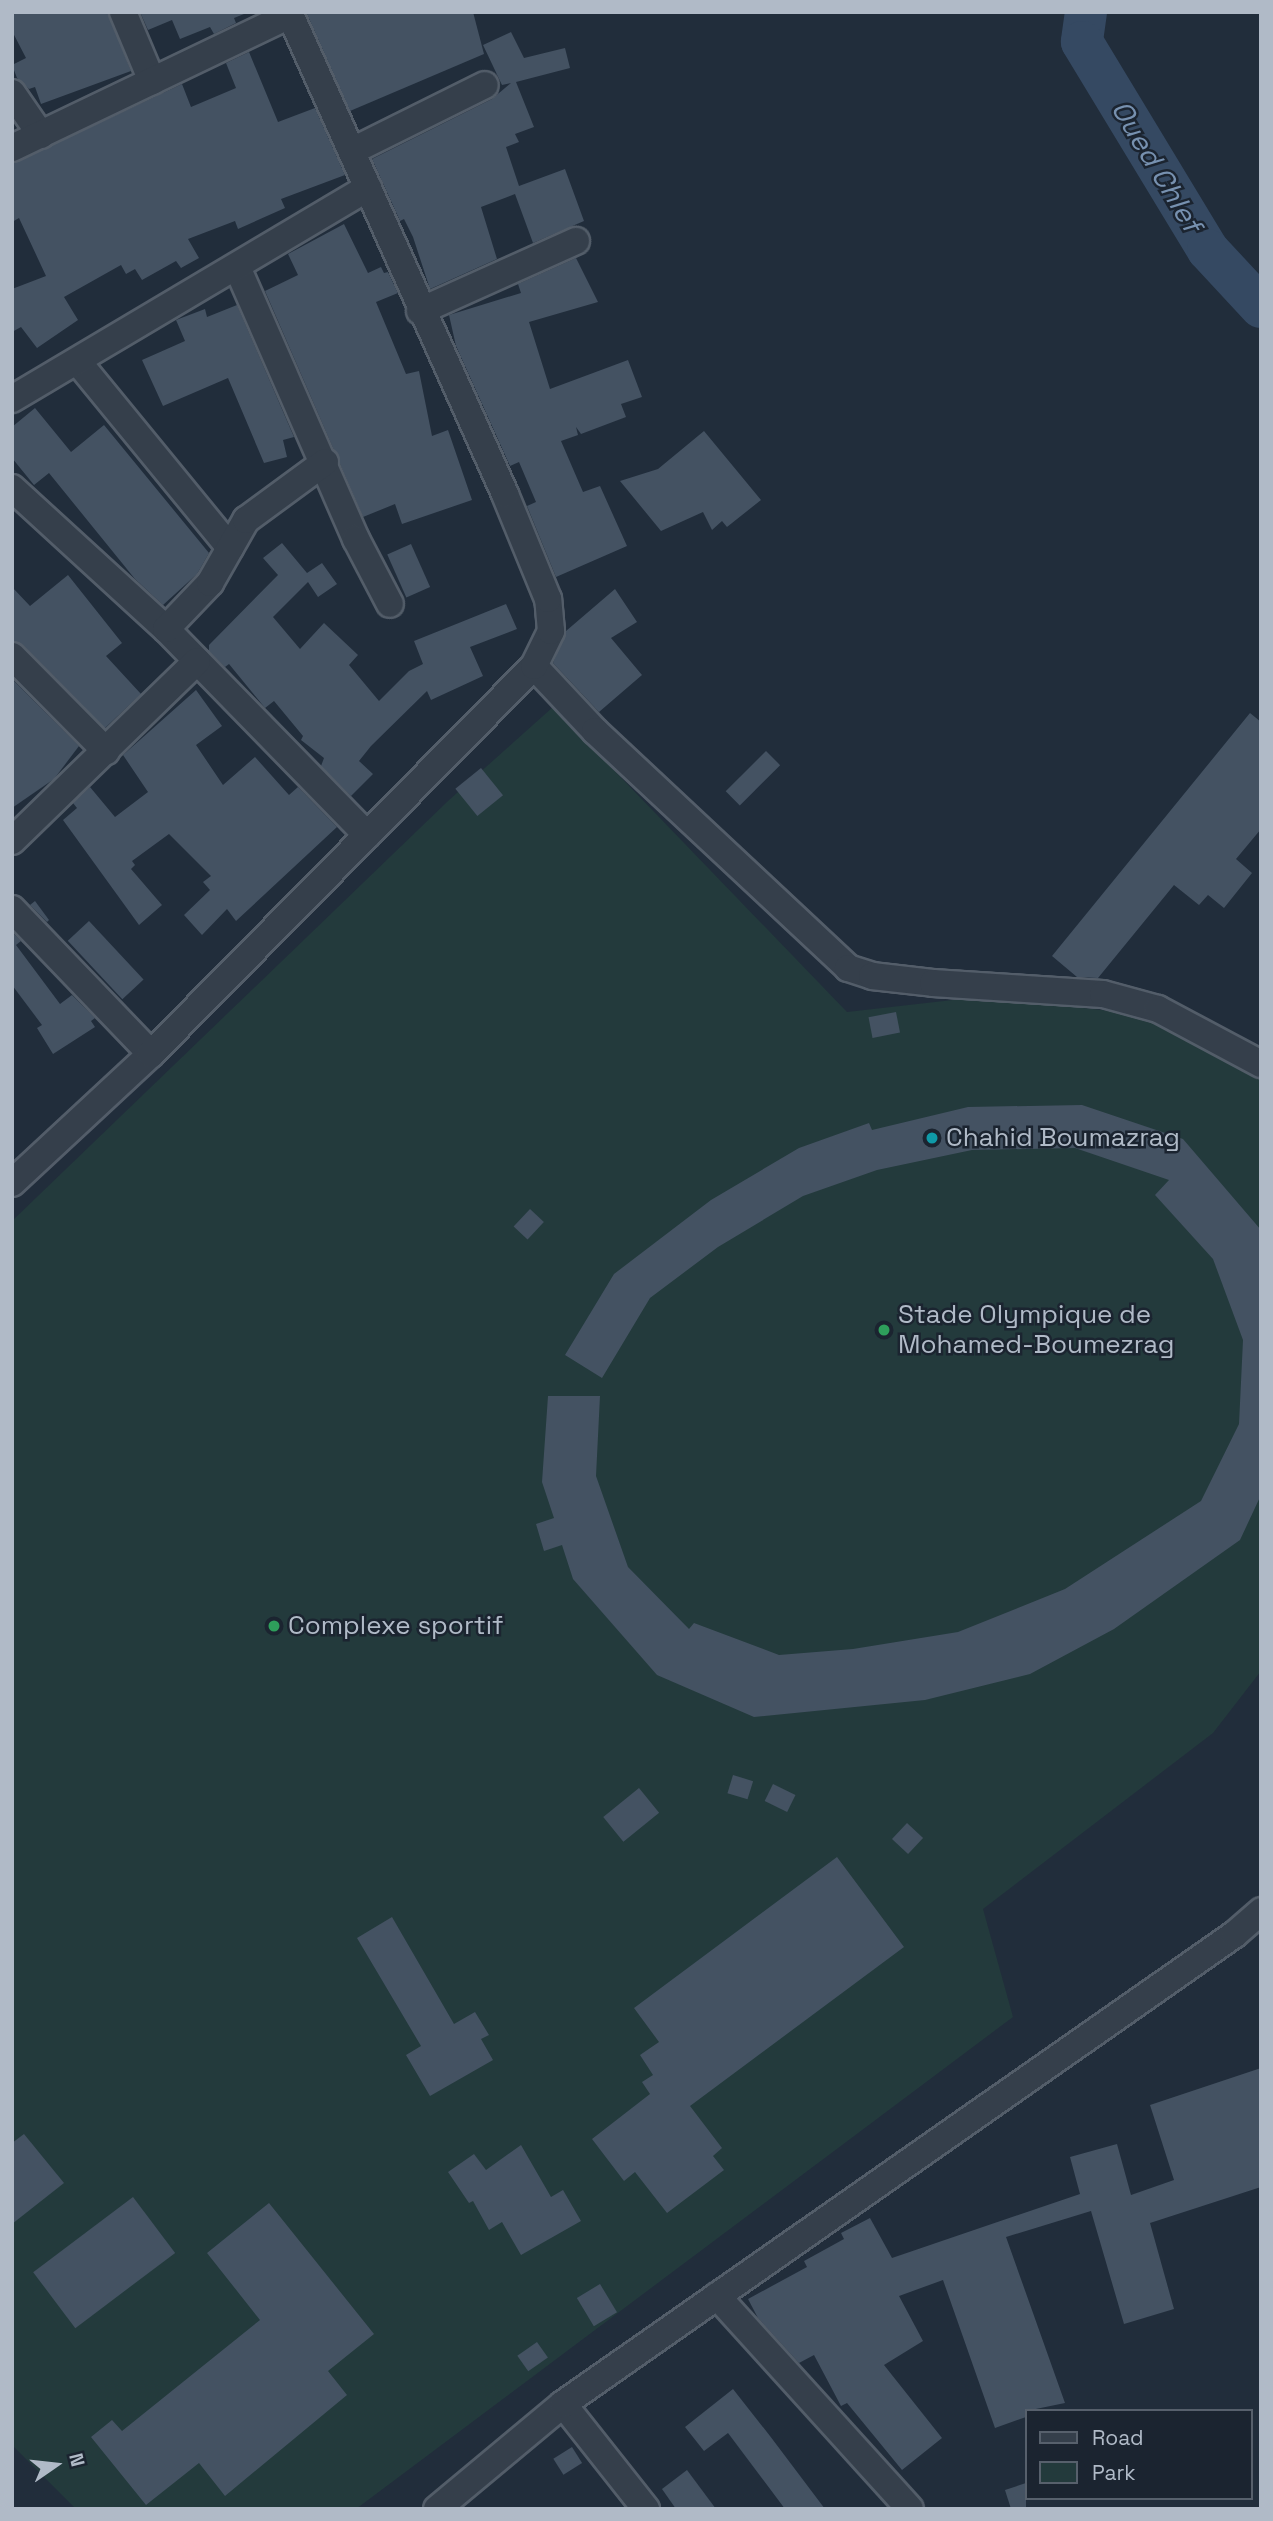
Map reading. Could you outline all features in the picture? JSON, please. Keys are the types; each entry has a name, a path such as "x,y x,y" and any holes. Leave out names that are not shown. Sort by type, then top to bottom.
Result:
{"street":[{"path":"123,12 152,81"},
{"path":"12,148 290,13 548,599 551,631 534,666 151,1054 12,1183"},
{"path":"352,151 485,85"},
{"path":"12,93 41,135"},
{"path":"12,399 238,269 369,188"},
{"path":"420,310 576,241"},
{"path":"238,269 356,539 390,604"},
{"path":"78,362 230,548"},
{"path":"166,629 210,583 230,548 260,506 324,461"},
{"path":"12,488 166,629 367,835"},
{"path":"12,656 106,751"},
{"path":"12,841 197,661"},
{"path":"534,666 635,769 848,968 872,976 933,983 1103,994 1158,1009 1261,1065"},
{"path":"12,909 151,1054"},
{"path":"437,2509 563,2404 1235,1934 1261,1910"},
{"path":"717,2296 910,2509"},
{"path":"563,2404 646,2509"}],"green space":[{"name":"Complexe sportif","path":"553,707 847,1012 979,997 1140,1014 1261,1078 1261,1671 1213,1733 983,1909 1013,2017 356,2509 76,2509 12,2445 12,1221 448,801"}],"building":[{"path":"12,12 108,12 131,71 41,104 35,87 29,89 17,78 12,65 26,58 12,31"},
{"path":"140,12 244,14 234,18 236,23 214,34 210,27 180,39 172,20 148,30"},
{"path":"306,12 473,12 484,54 350,111"},
{"path":"511,32 524,58 565,48 570,68 516,82 534,127 515,134 519,142 506,147 519,186 565,169 584,221 533,243 515,194 481,207 497,259 430,289 413,237 404,219 400,221 372,159 492,99 511,83 502,85 483,45"},
{"path":"249,52 278,122 315,108 345,175 281,199 285,208 238,229 235,221 188,239 199,258 181,268 176,261 142,280 135,269 126,274 121,265 64,297 78,320 37,348 21,327 12,332 12,289 46,276 19,218 12,222 12,164 182,84 191,107 236,88 226,63"},
{"path":"344,224 368,273 381,267 384,273 388,272 398,293 376,302 406,374 419,371 432,436 448,430 472,500 402,524 395,504 363,517 265,291 298,275 288,254"},
{"path":"576,258 598,302 529,322 550,389 628,360 642,397 621,404 626,417 581,434 576,427 578,435 561,441 583,492 600,486 627,546 556,577 527,506 536,502 519,462 510,466 456,346 449,315 521,293 518,284"},
{"path":"237,305 294,437 283,440 287,457 264,463 228,378 163,406 142,360 185,341 176,320 205,309 207,317"},
{"path":"35,408 71,452 104,425 209,553 197,574 163,605 135,579 49,473 34,485 12,458 12,427"},
{"path":"704,431 761,500 727,527 722,521 712,530 703,512 661,531 620,481 658,469"},
{"path":"282,543 307,573 322,563 337,584 318,597 308,582 273,617 300,649 324,623 358,655 349,665 379,701 409,671 423,664 414,641 506,604 517,629 470,647 483,676 431,700 427,691 371,746 359,761 373,774 351,796 321,766 324,758 301,740 303,736 274,701 265,708 229,664 225,667 209,651 209,645 278,575 263,558"},
{"path":"411,544 430,587 406,598 387,555"},
{"path":"68,575 122,643 106,656 141,694 105,728 23,645 12,641 12,587 30,606"},
{"path":"615,589 637,622 611,638 642,675 599,712 553,663 566,631"},
{"path":"12,679 79,746 54,779 12,808"},
{"path":"196,690 222,726 196,745 223,785 255,757 289,795 298,787 337,827 236,921 227,909 202,935 184,915 210,890 203,882 211,876 169,834 132,861 135,865 131,869 162,905 139,925 63,820 77,808 73,803 90,787 115,817 148,792 123,755"},
{"path":"1250,713 1261,722 1261,829 1236,859 1252,873 1224,908 1208,895 1199,905 1174,885 1098,978 1077,977 1052,956"},
{"path":"766,751 780,765 740,805 726,791"},
{"path":"481,768 503,795 477,816 455,789"},
{"path":"35,901 49,920 47,922 30,905"},
{"path":"89,921 144,980 122,999 68,941"},
{"path":"12,932 21,941 16,945 60,1004 72,995 95,1018 91,1021 95,1027 53,1054 37,1028 42,1025 12,985"},
{"path":"896,1012 900,1033 873,1038 869,1017"},
{"path":"1082,1105 1183,1139 1261,1230 1261,1495 1240,1540 1114,1629 1030,1674 925,1700 754,1717 657,1675 573,1579 562,1545 544,1551 536,1524 554,1518 542,1482 548,1396 600,1396 596,1476 628,1567 689,1629 694,1623 779,1655 853,1649 958,1632 1065,1589 1201,1501 1239,1424 1243,1340 1213,1259 1155,1195 1169,1180 1075,1148 972,1150 877,1170 803,1196 718,1247 650,1298 602,1378 565,1355 614,1274 711,1200 799,1148 869,1123 872,1130 968,1107"},
{"path":"530,1209 544,1222 528,1240 514,1227"},
{"path":"733,1775 753,1781 748,1799 727,1793"},
{"path":"773,1784 795,1795 787,1812 765,1801"},
{"path":"639,1788 659,1813 623,1842 603,1817"},
{"path":"907,1823 923,1838 908,1854 892,1839"},
{"path":"837,1857 904,1947 690,2106 722,2148 713,2156 724,2170 667,2213 635,2172 624,2181 592,2139 650,2094 642,2082 653,2075 640,2055 659,2042 634,2008"},
{"path":"392,1917 454,2024 475,2012 489,2035 481,2039 493,2060 430,2096 406,2055 421,2046 357,1938"},
{"path":"1261,2068 1261,2187 1150,2223 1174,2309 1124,2324 1091,2211 1006,2237 1065,2403 1024,2409 1024,2418 995,2428 943,2280 899,2296 923,2341 884,2365 942,2438 902,2470 847,2403 841,2406 814,2355 799,2363 758,2318 748,2299 807,2267 804,2261 844,2239 841,2233 870,2218 892,2258 1080,2194 1070,2157 1117,2144 1131,2195 1174,2180 1150,2105"},
{"path":"24,2134 64,2183 12,2224 12,2143"},
{"path":"521,2145 551,2197 563,2190 581,2221 521,2255 502,2222 489,2230 473,2201 469,2203 448,2172 474,2154 486,2170"},
{"path":"133,2197 175,2253 75,2328 33,2272"},
{"path":"269,2203 374,2334 328,2371 347,2395 225,2496 199,2463 146,2505 91,2437 112,2420 122,2431 260,2320 207,2253"},
{"path":"600,2284 617,2312 594,2326 577,2298"},
{"path":"537,2342 548,2358 528,2371 517,2356"},
{"path":"733,2389 825,2509 785,2509 728,2433 704,2451 685,2427"},
{"path":"572,2447 582,2463 563,2475 553,2459"},
{"path":"687,2470 716,2509 676,2509 662,2489"},
{"path":"1024,2484 1026,2509 1011,2509 1005,2490"}],"waterway":[{"name":"Oued Chlef","path":"1086,12 1082,42 1208,250 1261,307"}],"place":[{"name":"Chahid Boumazrag","path":"932,1138"},
{"name":"Stade Olympique de Mohamed-Boumezrag","path":"884,1330"},
{"name":"Complexe sportif","path":"274,1626"}]}
